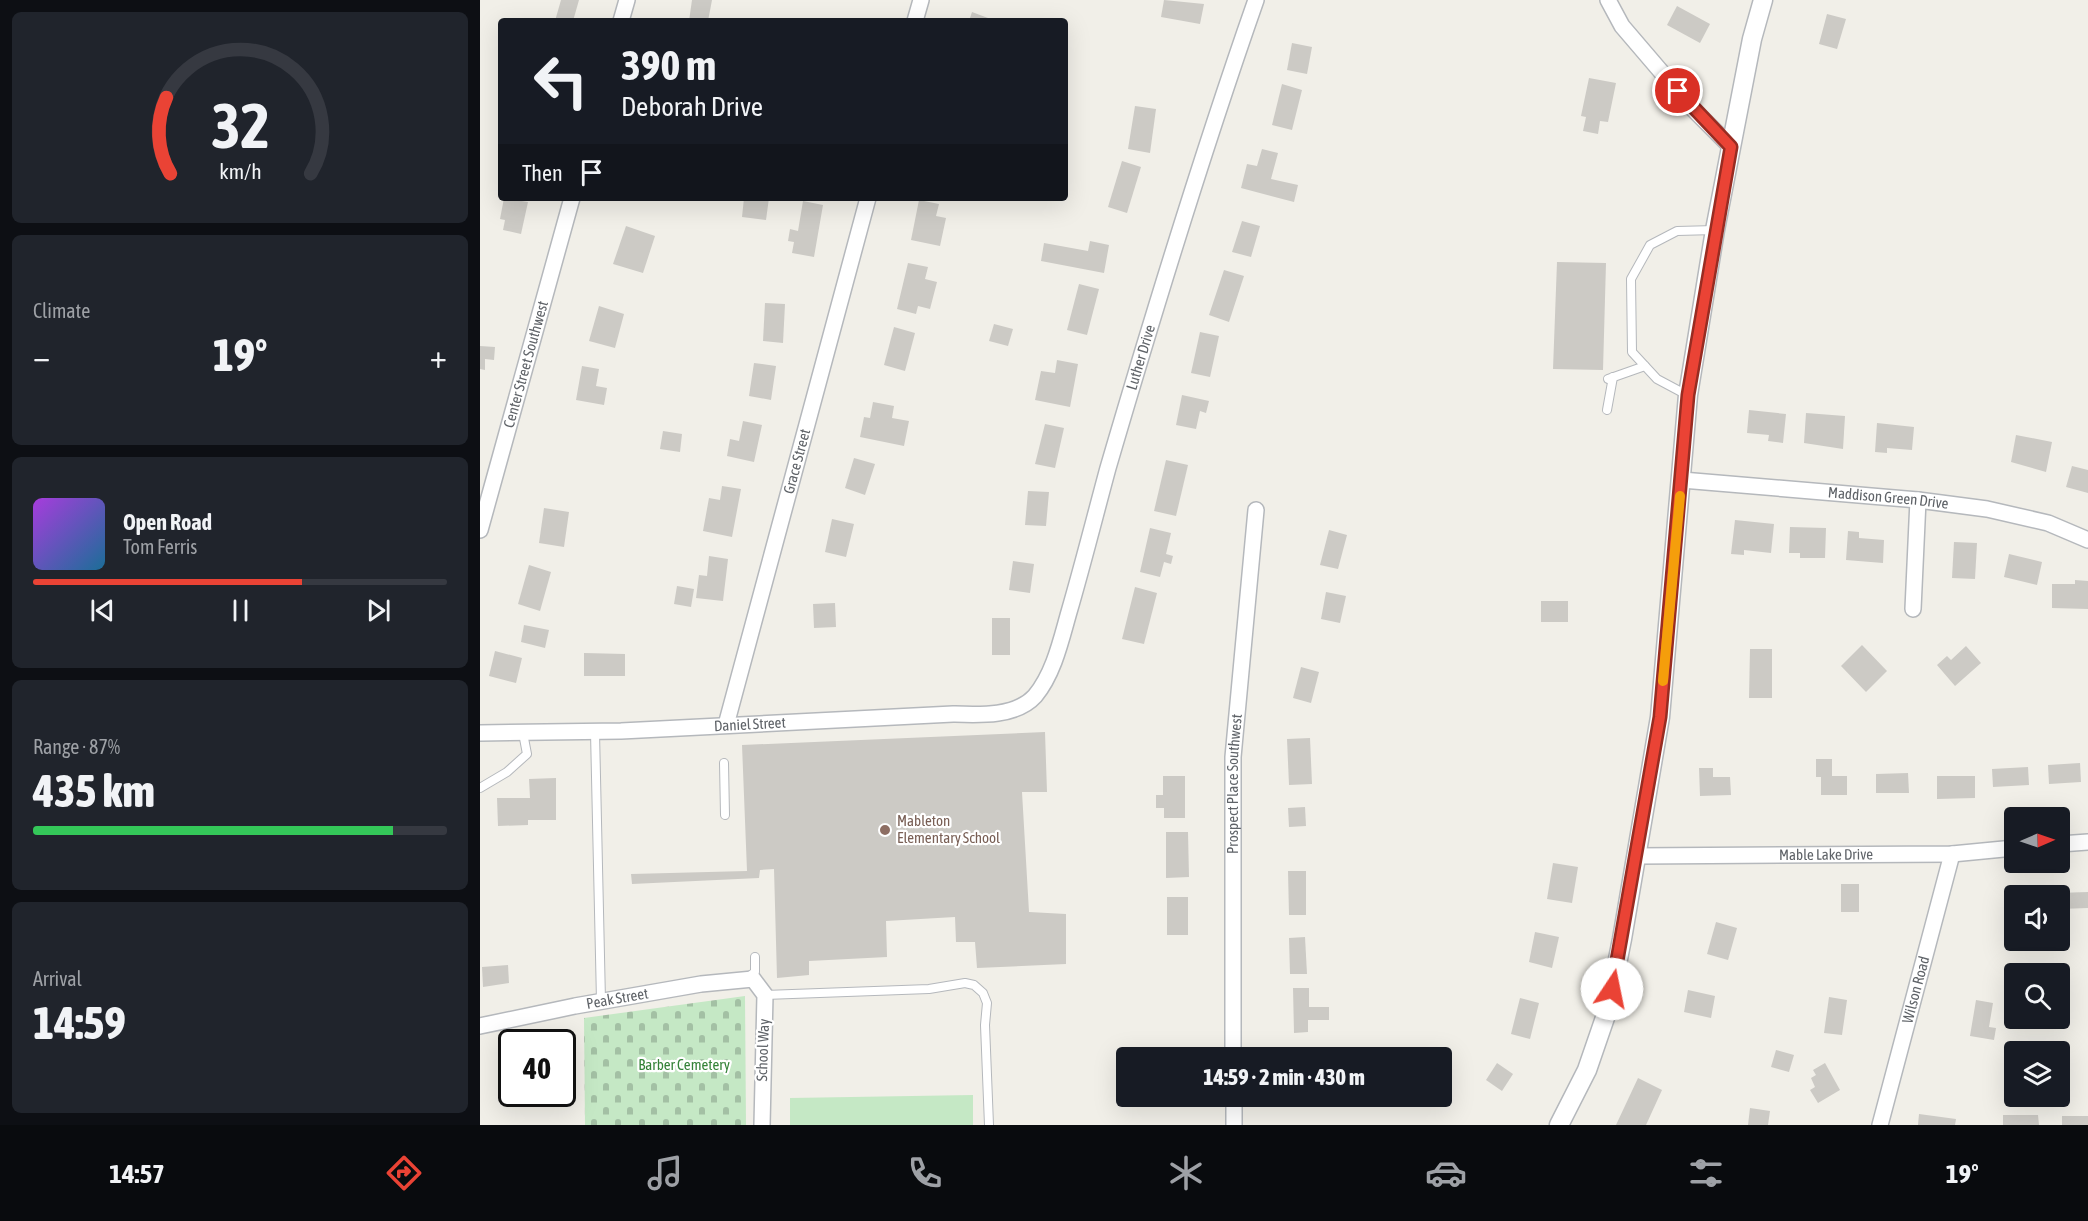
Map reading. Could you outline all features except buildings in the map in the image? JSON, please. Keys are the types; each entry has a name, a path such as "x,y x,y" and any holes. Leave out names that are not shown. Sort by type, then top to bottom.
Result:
{"street":[{"path":"622,18 627,0"},
{"path":"916,18 921,0"},
{"name":"Luther Drive","path":"1019,708 1034,696 1049,672 1061,642 1112,458 1221,99 1256,0"},
{"path":"1608,0 1622,26 1693,110 1731,147"},
{"path":"1560,1125 1587,1070 1608,1009 1637,856 1660,717 1688,395 1715,230 1752,39 1763,0"},
{"name":"Center Street Southwest","path":"480,530 571,201"},
{"name":"Grace Street","path":"726,725 867,201"},
{"name":"Maddison Green Drive","path":"1682,480 1918,500 1987,509 2048,523 2088,540"},
{"path":"1913,609 1918,500"},
{"name":"Prospect Place Southwest","path":"1233,1047 1233,757 1256,510"},
{"name":"Daniel Street","path":"480,733 595,732 953,714 980,715 1019,708"},
{"path":"2070,843 2088,842"},
{"name":"Mable Lake Drive","path":"1637,856 1952,854 2004,849"},
{"name":"Wilson Road","path":"1880,1125 1952,854"},
{"path":"750,978 765,995"},
{"name":"Peak Street","path":"480,1026 601,1001 750,978"},
{"name":"School Way","path":"762,1125 765,995"},
{"path":"1234,1107 1234,1125"}],"lane":[{"path":"1688,395 1657,379 1632,352 1631,279 1650,245 1677,231 1715,230"},
{"path":"1607,410 1610,378 1645,366"},
{"path":"480,788 507,772 527,754 523,732"},
{"path":"595,732 601,1001"},
{"path":"724,763 725,815"},
{"path":"750,978 755,972 755,957"},
{"path":"765,995 938,989 965,983 974,985 983,993 987,1003 985,1025 989,1125"}],"green space":[{"name":"Barber Cemetery","path":"745,996 746,1125 585,1125 584,1018"},
{"path":"973,1095 973,1125 790,1125 790,1098"}],"slow traffic":[{"path":"1663,681 1680,496"}],"place":[{"name":"Mableton Elementary School","path":"885,830"}],"route":[{"path":"1612,989 1660,717 1688,395 1731,147 1693,110 1678,91"}]}
